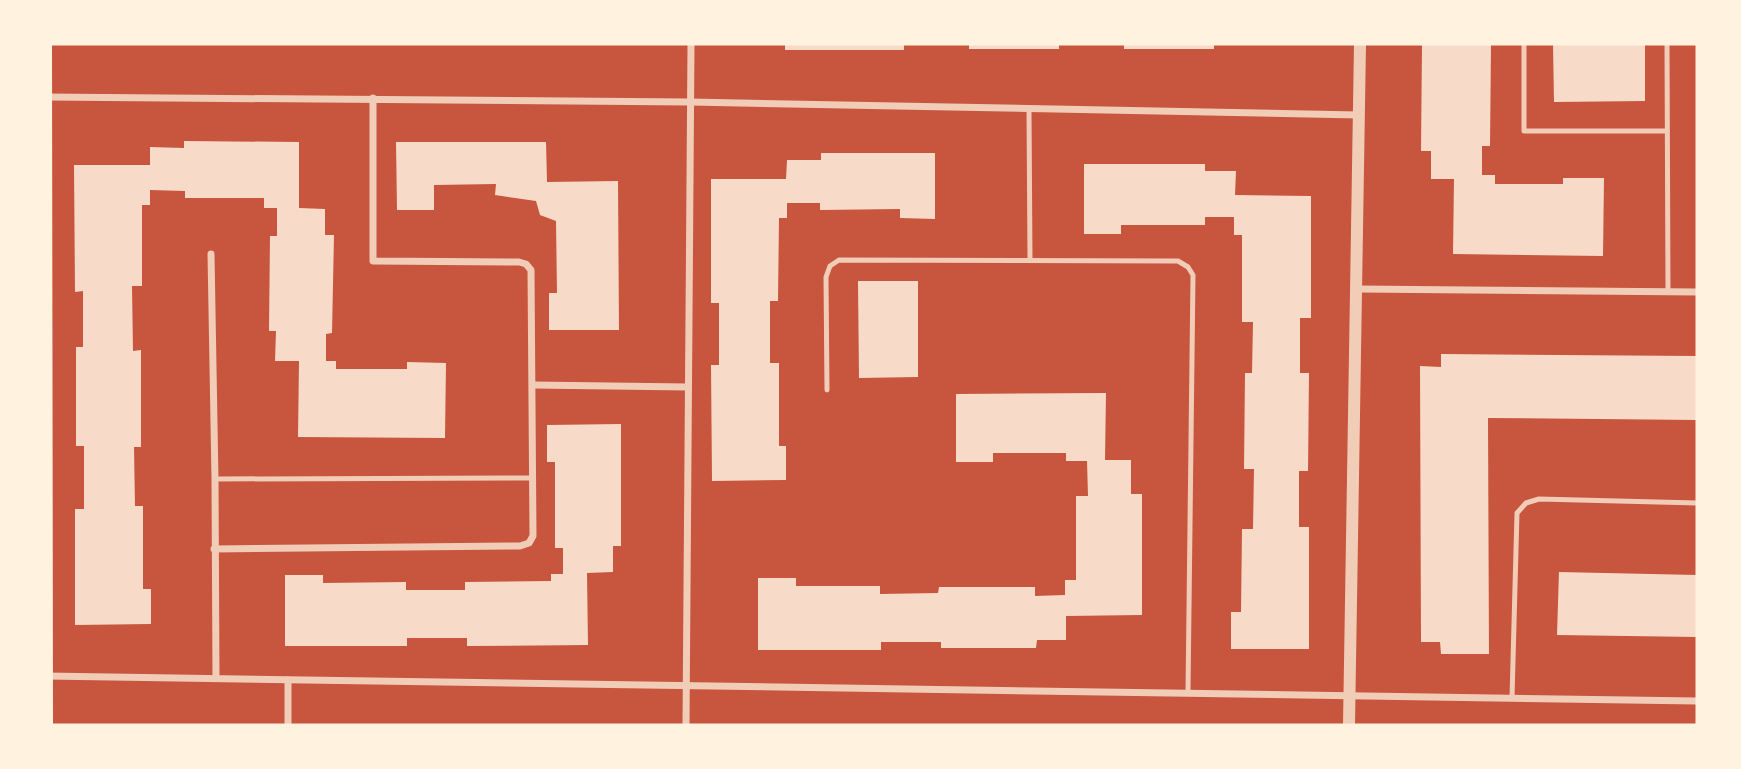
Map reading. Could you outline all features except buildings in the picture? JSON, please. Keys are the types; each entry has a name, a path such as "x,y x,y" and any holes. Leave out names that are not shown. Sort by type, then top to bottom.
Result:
{"main road":[{"path":"45,44 46,725"}],"street":[{"path":"686,725 691,44"},
{"path":"1349,725 1360,44"},
{"path":"45,97 690,102 1359,115"},
{"path":"214,549 520,546 529,543 533,536 531,270 519,261 373,261 373,98"},
{"path":"211,254 216,678"},
{"path":"1358,289 1697,292"},
{"path":"533,385 688,387"},
{"path":"45,676 1697,701"},
{"path":"288,725 289,680"}],"lane":[{"path":"1524,44 1524,131 1667,131"},
{"path":"1667,44 1668,292"},
{"path":"1029,110 1030,260"},
{"path":"827,390 826,277 830,266 839,260 1178,261 1188,267 1193,275 1188,692"},
{"path":"215,479 533,478"},
{"path":"1512,698 1517,513 1526,503 1539,499 1697,503"}]}
